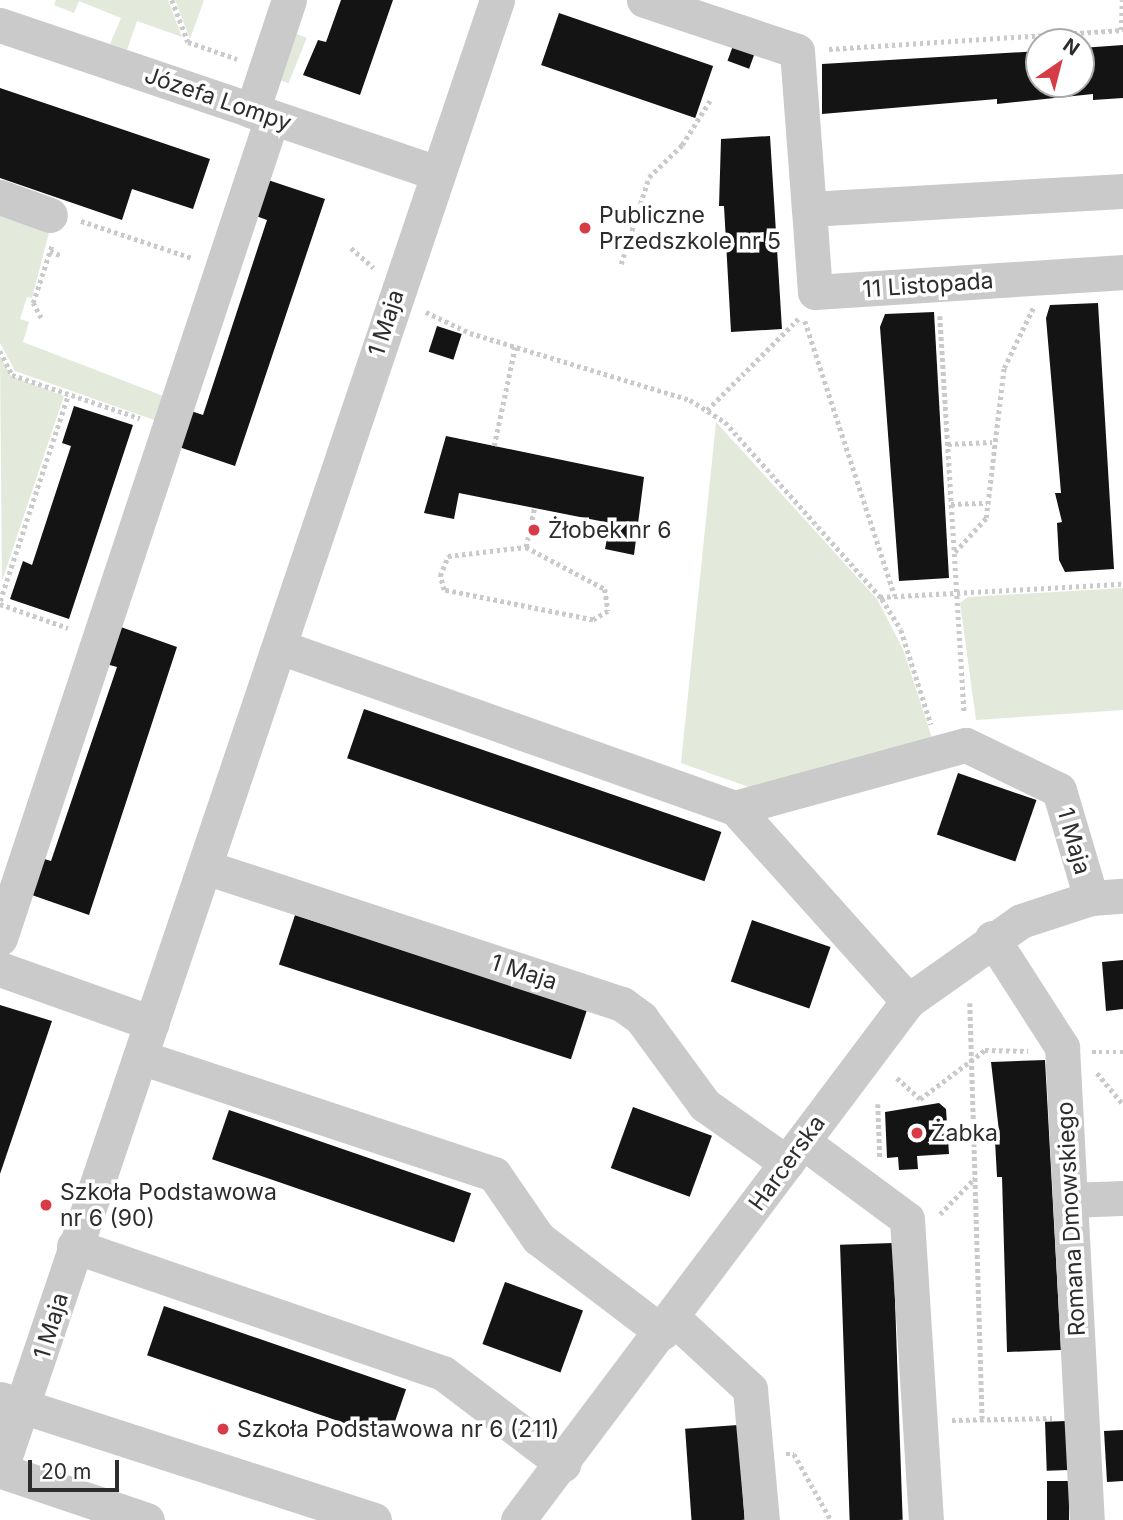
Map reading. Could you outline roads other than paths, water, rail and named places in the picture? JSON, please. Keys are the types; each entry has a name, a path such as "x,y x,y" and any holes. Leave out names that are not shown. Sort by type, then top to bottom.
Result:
{"street":[{"path":"0,938 223,268 262,115 266,69 289,0"},
{"name":"1 Maja","path":"1,1471 12,1403 75,1246 280,647 397,288 497,0"},
{"name":"11 Listopada","path":"644,0 797,51 816,292 1123,272"},
{"name":"Józefa Lompy","path":"0,25 437,173"},
{"path":"809,209 1123,191"},
{"path":"0,197 58,216"},
{"path":"280,647 735,808 908,1001"},
{"name":"1 Maja","path":"735,808 953,749 1059,790 1107,897"},
{"name":"1 Maja","path":"205,867 622,1004 641,1018 705,1105 882,1200 907,1219 926,1520"},
{"name":"Harcerska","path":"518,1520 668,1325 908,1001 992,938 1021,921 1107,897"},
{"name":"Romana Dmowskiego","path":"992,938 1070,1051 1070,1200 1087,1520"},
{"path":"0,969 152,1023"},
{"path":"140,1057 494,1174 538,1238 668,1325 750,1389 762,1520"},
{"path":"1070,1200 1123,1198"},
{"path":"75,1246 443,1373 563,1464"},
{"path":"12,1403 374,1520"},
{"path":"1,1471 147,1520"}],"place":[{"name":"Publiczne Przedszkole nr 5","path":"585,228"},
{"name":"Żłobek nr 6","path":"534,530"},
{"name":"Żabka","path":"917,1133"},
{"name":"Szkoła Podstawowa nr 6 (90)","path":"46,1205"},
{"name":"Szkoła Podstawowa nr 6 (211)","path":"223,1429"}]}
